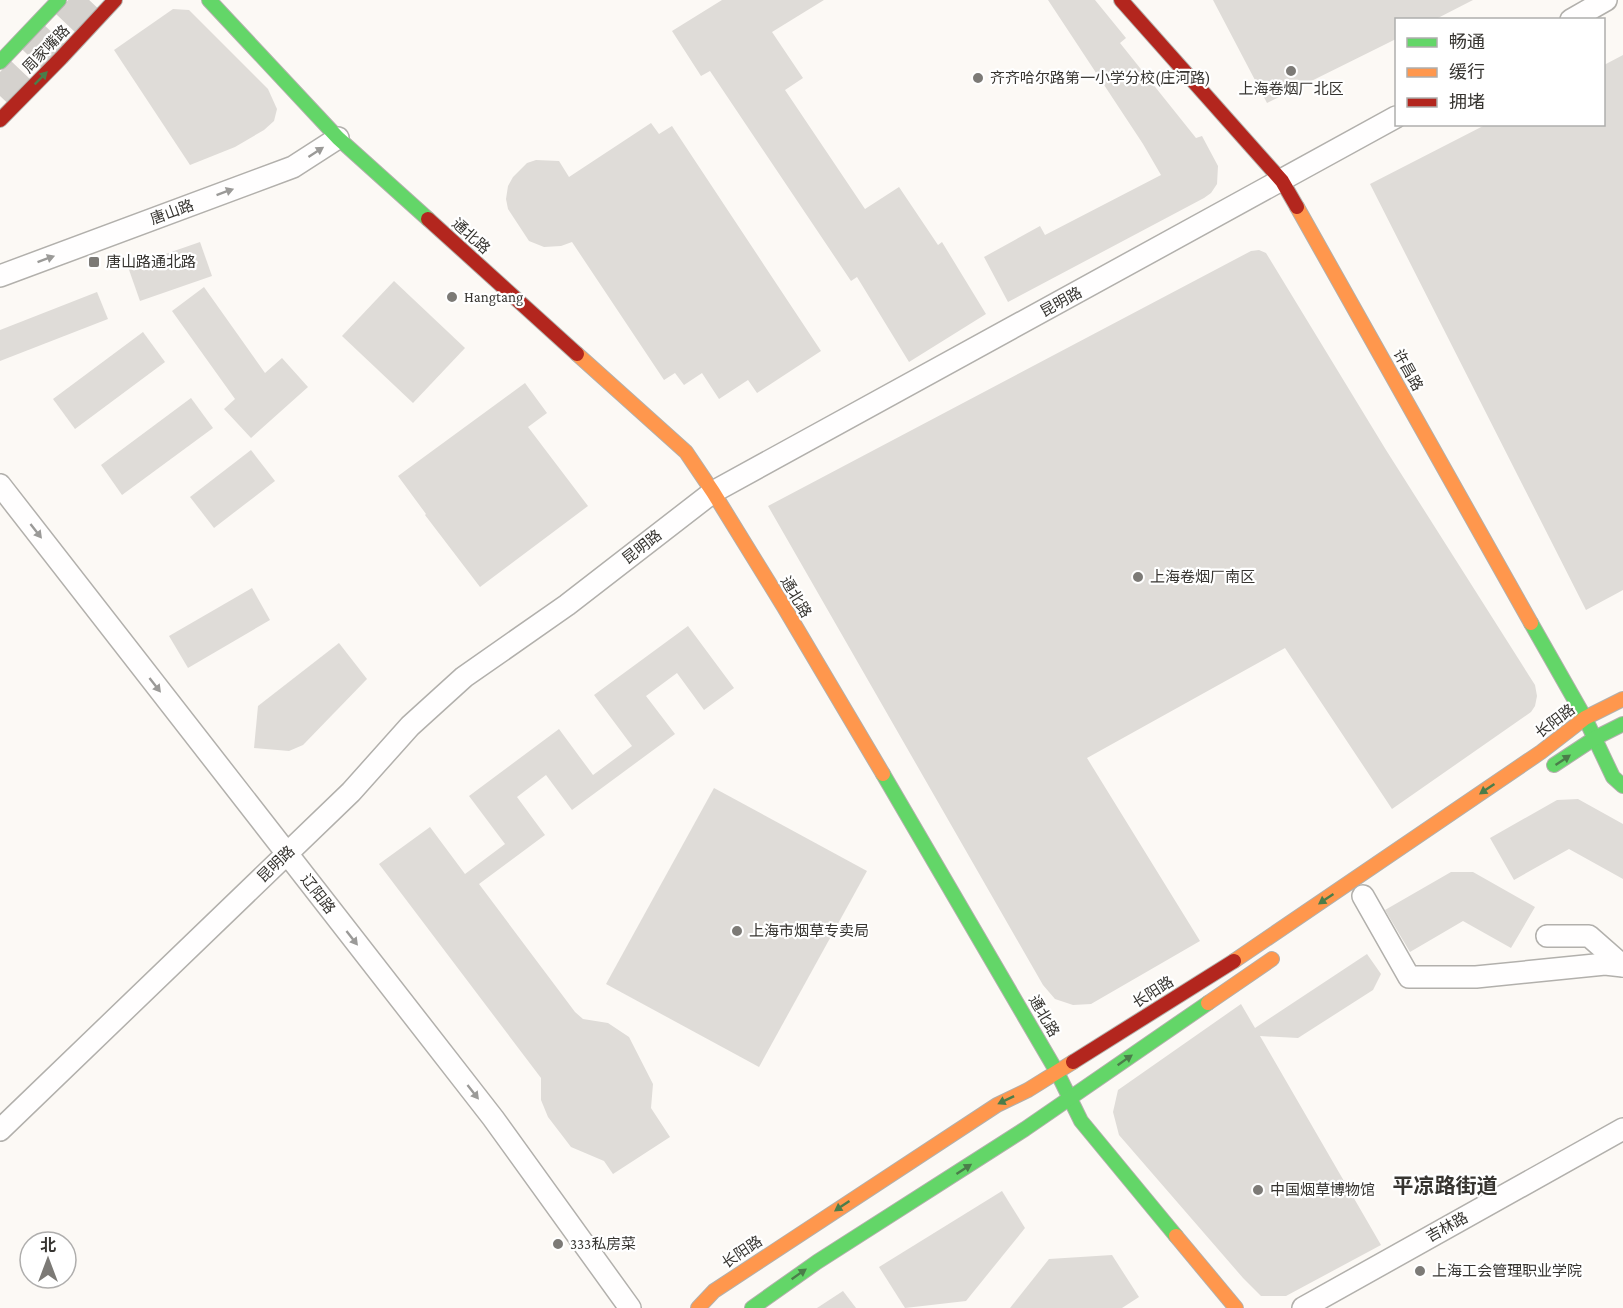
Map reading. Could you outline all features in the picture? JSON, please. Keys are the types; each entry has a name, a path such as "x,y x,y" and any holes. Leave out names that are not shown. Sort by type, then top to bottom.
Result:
{"street":[{"name":"周家嘴路","path":"0,62 59,0"},
{"name":"周家嘴路","path":"0,120 115,0"},
{"name":"通北路","path":"209,0 338,138 686,452 713,492 940,870 1057,1072 1081,1121 1236,1308"},
{"name":"许昌路","path":"1121,0 1282,181 1585,718 1613,777 1623,786"},
{"path":"1574,18 1606,0"},
{"name":"昆明路","path":"0,1130 287,855 351,792 410,726 464,677 567,605 713,492 1395,118"},
{"name":"唐山路","path":"0,276 293,167 338,138"},
{"name":"辽阳路","path":"0,485 493,1118 630,1308"},
{"name":"长阳路","path":"698,1308 714,1291 839,1207 997,1105 1028,1090 1280,930 1541,752 1585,718 1623,699"},
{"path":"1546,771 1595,738 1623,724"},
{"path":"1363,896 1409,977 1476,977 1605,964 1623,966"},
{"path":"1547,936 1589,936 1623,966"},
{"path":"752,1308 817,1262 1070,1098 1285,950"},
{"name":"吉林路","path":"1303,1308 1623,1129"}],"building":[{"path":"722,0 824,0 772,32 803,78 785,90 865,209 899,187 938,245 942,242 986,314 909,362 857,277 851,281 710,71 701,76 672,31"},
{"path":"1048,0 1095,0 1126,38 1120,43 1196,138 1202,136 1218,166 1217,184 1204,198 1008,302 984,257 1040,226 1045,235 1161,175"},
{"name":"上海卷烟厂北区","path":"1213,0 1473,0 1438,18 1395,18 1395,39 1267,103"},
{"path":"173,9 189,10 268,89 277,109 274,121 264,130 235,147 190,165 114,50"},
{"path":"1623,55 1623,590 1586,610 1370,184 1483,126 1605,126 1605,64"},
{"path":"651,123 659,134 672,126 821,351 757,393 748,380 719,399 702,373 684,385 675,373 664,380 572,242 561,246 544,247 529,241 508,209 506,199 508,186 513,177 527,163 536,160 559,161 569,177"},
{"path":"200,242 212,276 140,301 128,267"},
{"name":"上海卷烟厂南区","path":"1259,250 1266,253 1386,450 1535,685 1537,696 1535,706 1531,712 1392,809 1285,648 1087,758 1200,941 1091,1004 1073,1005 1055,999 1043,985 768,506 1251,251"},
{"path":"394,281 465,348 413,403 342,336"},
{"path":"204,287 265,373 282,358 308,387 251,438 224,409 235,399 172,311"},
{"path":"97,292 108,319 0,361 0,330"},
{"path":"143,332 165,362 75,429 53,399"},
{"path":"525,383 547,413 528,427 588,506 480,587 398,476"},
{"path":"191,398 213,428 122,495 101,465"},
{"path":"251,450 275,481 214,528 190,497"},
{"path":"252,588 270,620 188,668 169,636"},
{"path":"688,626 734,688 704,710 677,673 646,696 675,734 572,810 546,775 517,797 545,835 479,884 575,1012 583,1019 608,1023 629,1037 653,1084 651,1108 670,1137 613,1174 604,1161 571,1147 548,1117 541,1100 541,1078 379,864 430,827 465,874 505,844 469,796 559,729 593,775 632,746 594,695"},
{"path":"339,643 367,679 303,745 289,751 254,748 258,706"},
{"path":"714,788 867,871 759,1067 606,984"},
{"path":"1578,799 1623,824 1623,879 1569,849 1514,880 1490,838 1557,800"},
{"path":"1451,872 1473,872 1535,907 1511,948 1463,921 1410,952 1385,910"},
{"name":"中国烟草博物馆","path":"1367,954 1381,974 1373,990 1298,1038 1260,1036 1381,1245 1286,1296 1261,1296 1119,1135 1113,1112 1118,1090 1241,1004 1255,1028"},
{"path":"1002,1191 1025,1228 966,1301 905,1308 879,1267"},
{"path":"1112,1255 1139,1297 1122,1308 1010,1308 1049,1259"},
{"path":"843,1291 856,1308 817,1308"}],"tunnel":[{"path":"0,96 91,0"}],"traffic: fast":[{"path":"0,62 59,0"},
{"path":"209,0 338,138 428,219"},
{"path":"1531,623 1585,718 1613,777 1623,786"},
{"path":"1554,765 1595,738 1623,724"},
{"path":"883,774 1057,1072 1081,1121 1176,1236"},
{"path":"752,1308 817,1262 1025,1129 1208,1003"}],"traffic: slow":[{"path":"1297,207 1531,623"},
{"path":"577,354 686,452 784,607 883,774"},
{"path":"1234,961 1541,752 1585,718 1623,699"},
{"path":"1208,1003 1272,959"},
{"path":"698,1308 714,1291 997,1105 1028,1090 1073,1062"},
{"path":"1176,1236 1236,1308"}],"traffic: jam":[{"path":"0,120 115,0"},
{"path":"1121,0 1282,181 1297,207"},
{"path":"428,219 577,354"},
{"path":"1073,1062 1234,961"}],"place":[{"name":"上海卷烟厂北区","path":"1291,71"},
{"name":"齐齐哈尔路第一小学分校(庄河路)","path":"978,78"},
{"name":"唐山路通北路","path":"94,262"},
{"name":"Hangtang","path":"452,297"},
{"name":"上海卷烟厂南区","path":"1138,577"},
{"name":"上海市烟草专卖局","path":"737,931"},
{"name":"中国烟草博物馆","path":"1258,1190"},
{"name":"333私房菜","path":"558,1244"},
{"name":"上海工会管理职业学院","path":"1420,1271"}],"district":[{"name":"平凉路街道","path":"1445,1186"}]}
